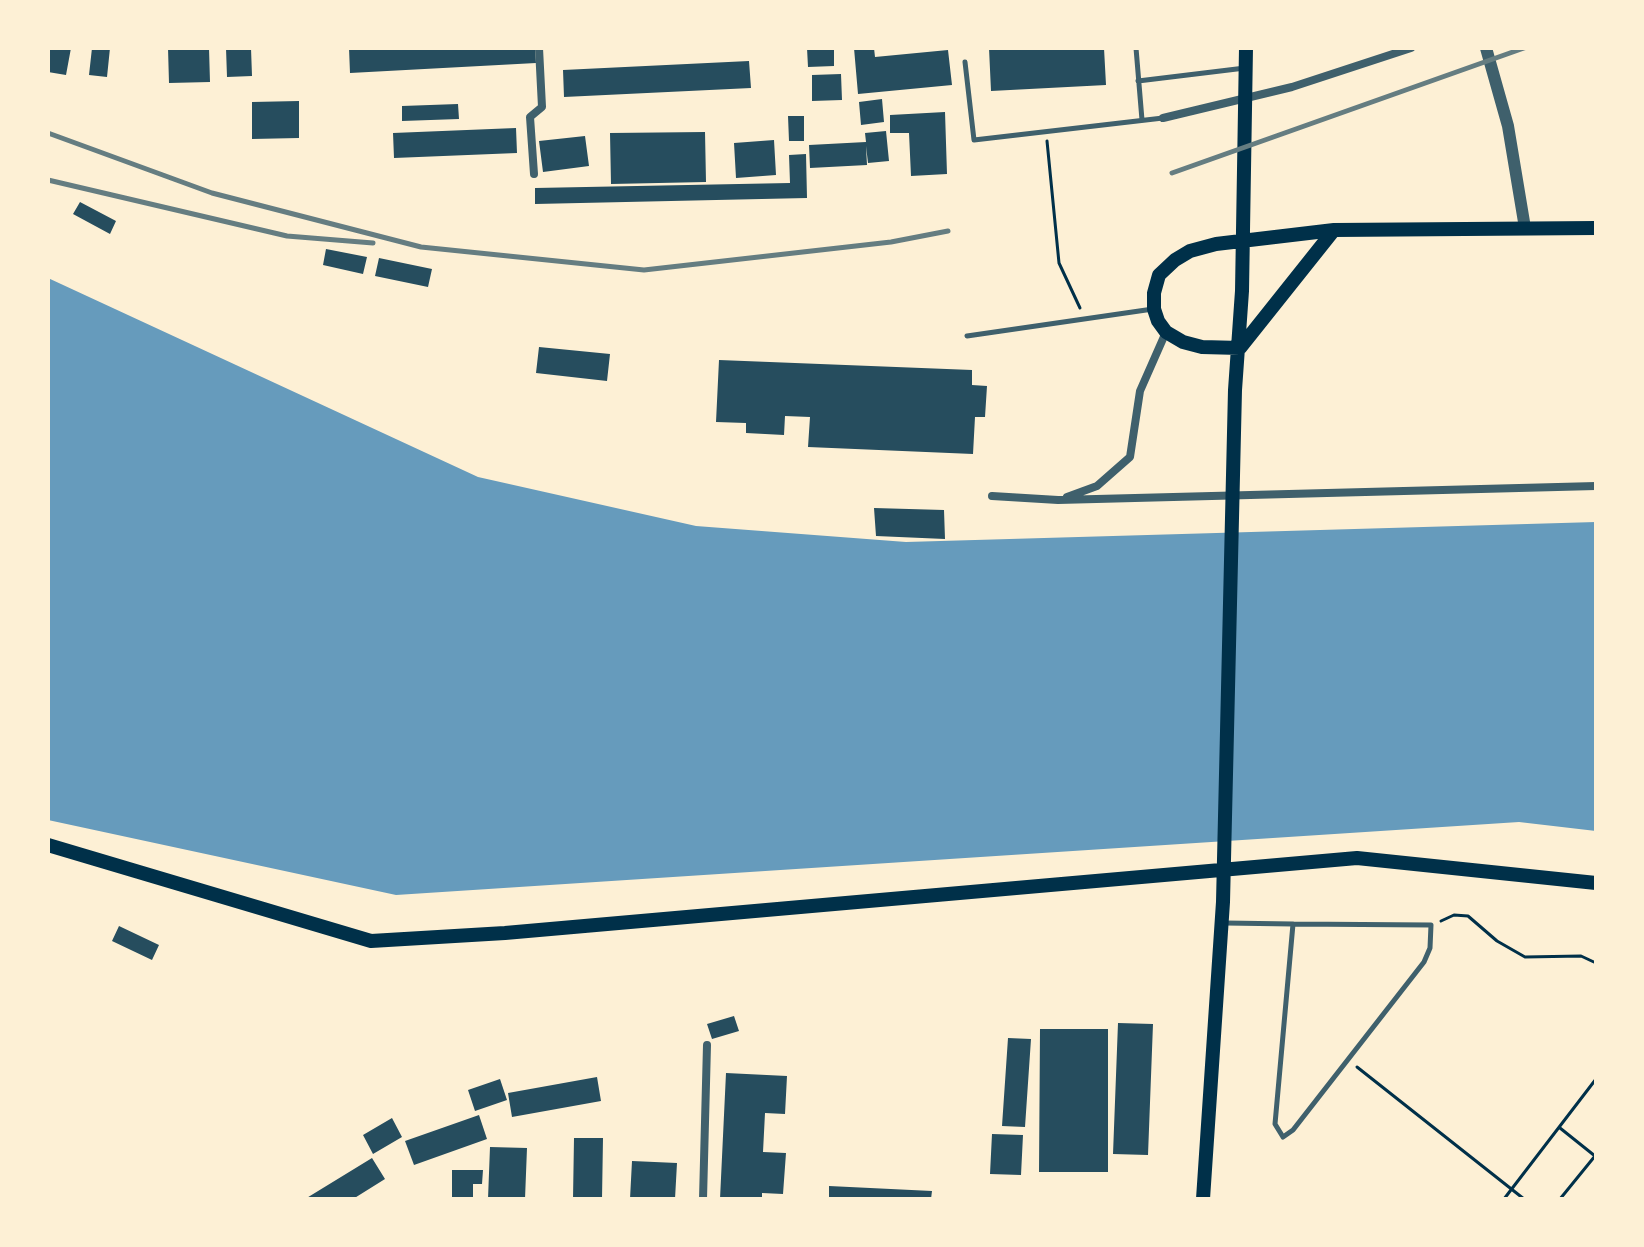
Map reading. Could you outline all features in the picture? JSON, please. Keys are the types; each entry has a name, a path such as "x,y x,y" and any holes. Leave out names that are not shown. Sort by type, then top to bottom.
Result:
{"main road":[{"path":"1203,1199 1223,902 1235,390 1242,291 1246,48"},
{"path":"1240,348 1202,347 1183,342 1166,332 1154,309 1154,293 1159,275 1175,260 1190,251 1216,244 1334,230 1596,228"},
{"path":"1240,348 1334,230"},
{"path":"48,845 371,941 505,933 1357,858 1596,883"}],"street":[{"path":"534,174 530,117 542,107 539,48"},
{"path":"1163,118 1292,87 1411,48"},
{"path":"1486,48 1508,126 1525,228"},
{"path":"1058,500 1097,486 1130,457 1140,391 1166,332"},
{"path":"992,496 1058,500 1596,486"},
{"path":"703,1199 707,1045"}],"lane":[{"path":"1136,48 1142,120"},
{"path":"965,62 974,140 1163,118"},
{"path":"1138,81 1246,68"},
{"path":"967,336 1154,309"},
{"path":"1220,923 1431,925 1429,954 1293,1130 1283,1137 1275,1124 1293,924"}],"path":[{"path":"1046,131 1059,263 1085,319"},
{"path":"1431,925 1454,915 1468,916 1497,941 1525,957 1581,956 1596,963"},
{"path":"1348,1060 1524,1199"},
{"path":"1504,1199 1596,1079"},
{"path":"1560,1128 1595,1156 1560,1199"}],"water":[{"path":"48,278 478,477 696,526 906,542 1596,522 1596,831 1519,822 396,895 48,820"}],"building":[{"path":"48,48 71,48 66,75 48,72"},
{"path":"92,48 110,48 107,77 89,75"},
{"path":"168,48 209,48 210,82 169,83"},
{"path":"226,48 251,48 252,76 227,77"},
{"path":"349,48 535,48 536,63 350,73"},
{"path":"807,48 834,48 834,66 808,67"},
{"path":"854,48 874,48 875,57 948,50 952,85 858,94"},
{"path":"989,48 1104,48 1106,85 991,91"},
{"path":"749,61 751,88 564,97 563,70"},
{"path":"841,74 842,100 812,101 812,75"},
{"path":"882,99 884,122 861,125 859,102"},
{"path":"299,101 299,138 252,139 252,102"},
{"path":"458,104 459,119 402,121 402,106"},
{"path":"945,112 947,174 911,176 909,133 890,133 890,115"},
{"path":"788,116 804,116 804,141 789,141"},
{"path":"516,128 517,153 394,158 393,133"},
{"path":"886,131 889,161 868,163 866,146 867,165 810,168 809,145 866,142 865,133"},
{"path":"705,132 706,182 611,184 610,133"},
{"path":"585,136 589,166 543,172 539,141"},
{"path":"774,140 776,175 736,178 734,143"},
{"path":"806,154 807,198 535,204 535,188 790,183 789,155"},
{"path":"80,202 116,221 110,234 73,214"},
{"path":"326,249 367,257 363,274 323,265"},
{"path":"379,258 432,269 428,287 375,276"},
{"path":"539,347 610,354 607,381 536,373"},
{"path":"719,360 972,370 972,385 987,386 985,417 975,417 973,454 808,447 810,417 785,416 784,435 746,433 746,423 716,422"},
{"path":"874,508 944,510 945,539 876,536"},
{"path":"119,926 159,945 152,960 112,941"},
{"path":"734,1016 739,1031 712,1039 707,1024"},
{"path":"1118,1023 1153,1024 1148,1155 1113,1154"},
{"path":"1040,1029 1108,1029 1108,1172 1039,1172"},
{"path":"1008,1038 1031,1039 1025,1127 1002,1126"},
{"path":"726,1073 787,1076 785,1114 765,1113 763,1152 786,1153 783,1194 762,1193 762,1199 720,1199"},
{"path":"597,1077 601,1101 512,1117 508,1093"},
{"path":"500,1079 507,1100 475,1111 468,1090"},
{"path":"479,1115 487,1139 414,1165 405,1141"},
{"path":"392,1118 402,1137 373,1154 363,1135"},
{"path":"992,1134 1023,1135 1021,1175 990,1174"},
{"path":"574,1138 603,1138 602,1199 573,1199"},
{"path":"490,1147 527,1148 525,1199 488,1199"},
{"path":"372,1158 385,1179 353,1199 305,1199"},
{"path":"632,1161 677,1163 675,1199 630,1199"},
{"path":"452,1170 483,1170 482,1184 473,1184 473,1199 452,1199"},
{"path":"829,1186 932,1191 931,1199 829,1199"}],"railway":[{"path":"1172,173 1524,48"},
{"path":"48,133 212,193 421,247 644,270 891,242 948,231"},
{"path":"48,180 287,236 373,243"}]}
